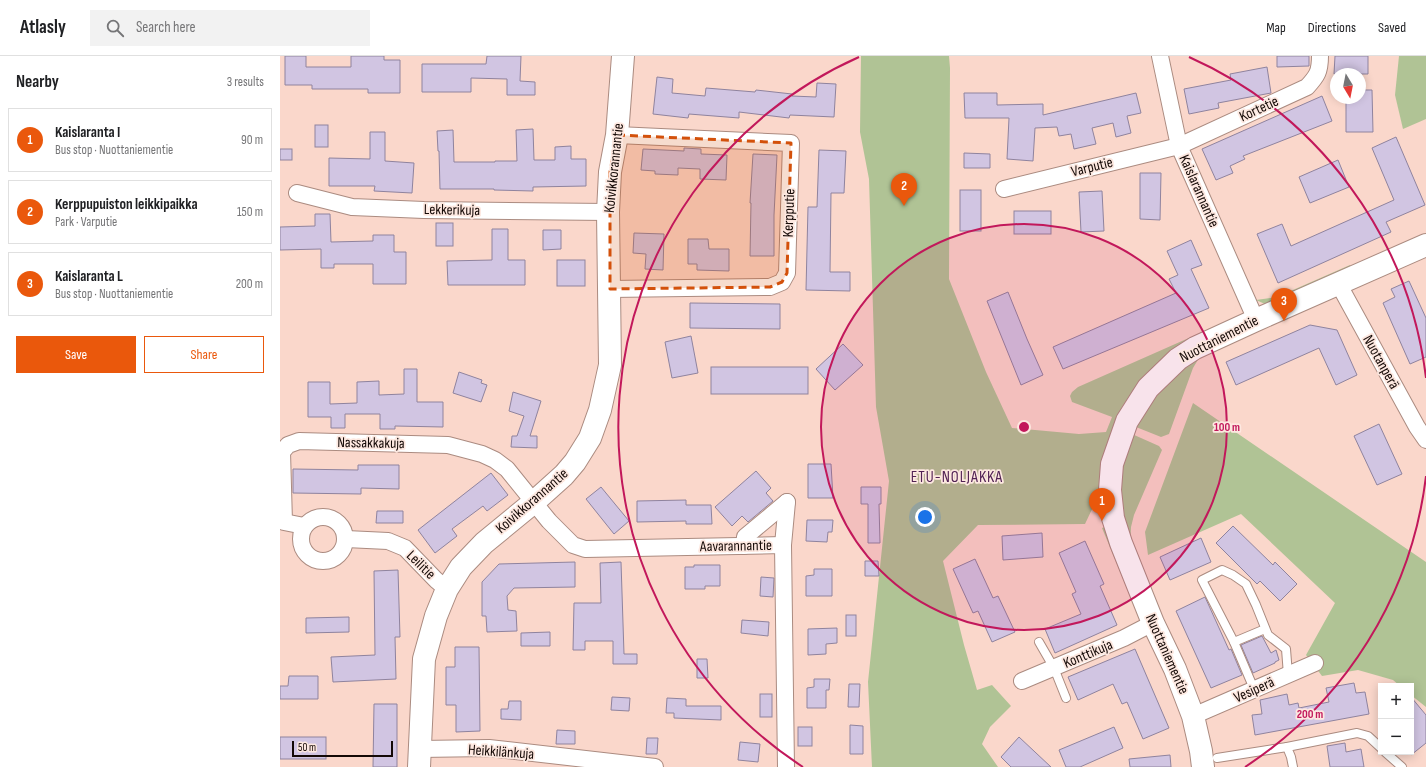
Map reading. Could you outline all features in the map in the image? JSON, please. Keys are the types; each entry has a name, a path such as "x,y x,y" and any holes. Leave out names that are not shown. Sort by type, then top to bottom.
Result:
{"street":[{"name":"Koivikkorannantie","path":"419,758 424,658 436,616 447,589 461,567 484,543 564,475 575,462 590,438 600,410 610,365 608,212 610,172 617,135 623,56"},
{"name":"Kaislarannantie","path":"1160,56 1179,146 1256,320"},
{"name":"Kortetie","path":"1179,146 1306,87 1317,77 1320,66 1320,56"},
{"name":"Kerpputie","path":"610,289 770,287 782,282 787,273 791,143 617,135"},
{"name":"Varputie","path":"1004,189 1179,146"},
{"name":"Lekkerikuja","path":"297,193 352,207 424,210 608,212"},
{"name":"Nuottaniementie","path":"1210,762 1201,751 1193,716 1175,669 1153,623 1121,543 1113,518 1110,490 1112,464 1120,440 1128,421 1145,393 1178,359 1195,348 1426,245"},
{"name":"Nuotanperä","path":"1338,284 1417,427 1426,440"},
{"name":"Nassakkakuja","path":"304,526 282,522 282,452 288,445 299,441 448,445 482,454 496,460 507,469 534,502"},
{"name":"Aavarannantie","path":"534,502 549,522 573,545 585,549 783,545 786,767"},
{"path":"744,546 745,537 787,502 783,545"},
{"path":"326,516 334,519 340,524 346,539 340,554 333,559 325,561 317,560 310,556 304,550 301,542 301,534 304,526 310,520 318,517 326,516"},
{"name":"Leilitie","path":"346,539 388,541 405,548 447,589"},
{"name":"Konttikuja","path":"1022,681 1124,638 1153,623"},
{"name":"Vesiperä","path":"1193,716 1315,663"},
{"name":"Heikkilänkuja","path":"419,758 489,748 655,767"}],"lane":[{"path":"1254,690 1234,642 1202,580 1222,570 1233,575 1246,584 1268,635 1286,649 1288,675"},
{"path":"1234,642 1265,629"},
{"path":"1039,642 1054,668 1066,698"},
{"path":"1210,762 1358,733 1368,736 1378,745"},
{"path":"1287,747 1293,767"},
{"path":"1388,755 1402,767"}],"highlighted area":[{"path":"617,135 791,143 787,273 782,282 770,287 610,289 610,172"}],"green space":[{"path":"861,56 949,56 949,279 986,372 1012,428 1079,434 1106,432 1112,417 1072,402 1070,396 1072,392 1078,387 1191,337 1152,369 1135,388 1122,407 1105,453 1103,509 1097,511 1095,503 1085,524 978,525 943,561 977,690 992,685 1011,706 990,727 982,744 998,767 872,767 868,682 889,481 876,407 869,179 860,132"},
{"path":"1399,56 1426,56 1426,119 1403,129 1395,95"},
{"path":"1350,265 1351,267 1265,304 1256,300 1277,297"},
{"path":"1199,358 1193,368 1169,434 1161,437 1136,427 1162,383"},
{"path":"1193,403 1426,562 1426,707 1414,697 1414,683 1396,683 1393,680 1358,670 1322,676 1306,655 1335,603 1241,514 1148,555 1145,532"},
{"path":"1132,434 1159,446 1162,450 1134,515 1131,527 1130,551 1117,479"},
{"path":"1107,526 1133,603 1102,528"}],"building":[{"path":"285,56 306,56 306,67 351,67 351,56 384,56 384,60 400,60 400,93 368,93 368,89 312,89 312,85 285,85"},
{"path":"487,56 521,56 520,81 535,82 535,95 507,95 507,79 471,78 471,92 422,92 422,64 486,64"},
{"path":"1277,56 1309,56 1309,66 1277,67"},
{"path":"1335,56 1368,56 1368,74 1366,74 1366,68 1334,68"},
{"path":"1267,67 1271,93 1218,103 1219,108 1189,114 1184,89 1231,80 1230,74"},
{"path":"657,77 673,79 672,93 705,96 706,88 755,92 756,90 792,94 792,96 816,97 817,83 836,84 834,117 790,115 789,118 739,112 739,118 689,114 688,118 653,114"},
{"path":"1366,90 1372,90 1373,132 1346,132 1346,104 1366,104"},
{"path":"964,93 997,93 997,105 1043,104 1043,115 1136,93 1141,113 1127,116 1131,133 1116,137 1113,123 1092,128 1096,144 1074,149 1071,134 1059,136 1057,127 1035,128 1033,161 1007,159 1009,118 965,118"},
{"path":"1322,96 1332,121 1243,156 1245,159 1230,166 1233,173 1216,180 1202,149"},
{"path":"315,125 328,125 328,147 315,147"},
{"path":"533,129 534,160 555,160 555,147 571,146 571,159 586,159 586,186 533,187 533,191 440,189 437,131 453,130 454,162 495,162 517,161 516,130"},
{"path":"370,132 385,132 385,161 414,163 412,193 374,191 375,186 329,186 329,158 370,159"},
{"path":"1396,137 1425,205 1386,222 1391,232 1278,283 1257,234 1282,224 1291,246 1394,200 1372,148"},
{"path":"684,148 701,149 701,154 727,155 726,180 700,179 700,169 678,168 678,175 655,174 655,171 641,170 643,149 684,151"},
{"path":"280,149 292,149 292,160 280,160"},
{"path":"819,150 846,151 844,193 831,193 830,272 850,272 850,291 806,290 808,207 817,207"},
{"path":"964,153 990,154 990,168 964,168"},
{"path":"753,154 777,155 774,215 774,256 750,256 750,203"},
{"path":"1338,160 1349,187 1310,203 1299,177"},
{"path":"1140,173 1161,173 1160,220 1140,219"},
{"path":"960,190 981,190 981,231 960,231"},
{"path":"1102,191 1104,231 1081,232 1079,192"},
{"path":"1014,211 1051,211 1051,234 1014,234"},
{"path":"315,214 330,214 331,242 373,241 373,235 394,235 394,252 406,252 406,284 373,284 373,264 334,264 334,268 321,268 321,249 280,250 280,227 315,226"},
{"path":"436,223 453,223 453,246 436,246"},
{"path":"492,229 508,229 508,260 525,260 525,285 448,285 447,261 492,260"},
{"path":"543,230 561,230 561,249 543,250"},
{"path":"634,233 664,234 663,270 645,269 646,254 633,253"},
{"path":"688,239 708,239 709,249 729,249 729,271 697,270 697,264 688,264"},
{"path":"1191,240 1202,265 1191,269 1209,308 1063,369 1053,347 1176,293 1169,279 1178,275 1167,251"},
{"path":"557,260 585,260 585,286 557,286"},
{"path":"1409,281 1426,318 1426,357 1410,364 1383,303 1395,297 1391,289"},
{"path":"1008,292 1043,375 1021,385 987,301"},
{"path":"690,303 780,304 780,329 690,328"},
{"path":"1310,325 1337,330 1357,375 1336,385 1319,348 1236,385 1226,362"},
{"path":"691,336 698,373 672,378 665,342"},
{"path":"843,344 863,365 835,390 816,369"},
{"path":"711,367 808,367 808,394 711,394"},
{"path":"404,369 417,369 417,402 443,402 443,427 395,426 395,429 380,429 380,414 345,414 345,428 331,428 331,417 308,417 308,382 330,382 330,404 357,403 357,382 379,381 379,395 404,394"},
{"path":"459,372 482,380 481,383 487,385 481,402 453,393"},
{"path":"513,392 541,401 530,436 537,436 537,448 511,447 512,436 517,436 524,416 509,411"},
{"path":"1379,424 1402,474 1377,485 1354,436"},
{"path":"808,464 831,464 833,498 808,498"},
{"path":"358,465 399,465 399,489 361,488 361,494 293,493 293,469 358,470"},
{"path":"756,471 771,488 766,493 773,501 748,522 742,516 732,526 715,507"},
{"path":"491,473 508,495 487,511 483,506 452,529 457,536 435,553 418,530"},
{"path":"601,487 629,521 614,534 586,499"},
{"path":"861,487 881,487 881,504 879,504 880,543 868,543 868,504 861,504"},
{"path":"686,500 686,505 711,505 712,524 686,524 686,521 637,522 637,501"},
{"path":"377,511 403,511 403,523 376,523"},
{"path":"807,520 833,520 832,532 828,532 827,542 806,541"},
{"path":"1233,526 1273,565 1275,562 1297,584 1280,601 1260,581 1257,584 1216,543"},
{"path":"1042,533 1043,557 1003,560 1002,536"},
{"path":"1201,538 1211,562 1170,580 1160,557"},
{"path":"1085,541 1104,584 1100,586 1117,625 1055,653 1045,629 1081,614 1072,594 1076,592 1059,553"},
{"path":"975,559 993,598 998,596 1015,632 992,642 978,611 973,613 953,569"},
{"path":"865,561 878,561 879,576 865,576"},
{"path":"575,562 575,587 514,588 507,596 508,610 516,611 517,631 487,632 486,616 482,616 482,582 499,564"},
{"path":"621,562 624,654 637,654 637,664 613,664 613,641 585,641 585,650 573,650 574,603 601,603 600,563"},
{"path":"694,565 720,565 720,586 705,586 705,589 685,589 685,567 694,567"},
{"path":"814,569 832,569 832,596 806,596 806,576 814,575"},
{"path":"398,570 400,637 395,637 396,679 333,682 331,657 375,655 374,571"},
{"path":"761,577 774,578 773,597 760,596"},
{"path":"1205,597 1229,650 1231,649 1242,675 1211,688 1176,611"},
{"path":"846,615 856,615 856,636 846,636"},
{"path":"349,617 349,632 306,633 306,618"},
{"path":"742,620 769,622 768,636 741,633"},
{"path":"837,628 837,643 826,644 826,654 808,655 808,629"},
{"path":"550,632 550,646 521,646 521,633"},
{"path":"1262,636 1271,653 1276,650 1279,660 1253,673 1241,645"},
{"path":"455,647 479,647 480,731 456,732 456,705 446,705 446,667 455,667"},
{"path":"1135,649 1169,728 1143,739 1127,702 1122,704 1113,684 1078,700 1068,677"},
{"path":"697,659 707,659 708,678 697,678"},
{"path":"289,676 318,676 318,699 280,699 280,686 288,686"},
{"path":"814,679 830,679 829,690 826,690 826,708 807,708 807,688 814,687"},
{"path":"1354,683 1356,693 1365,692 1369,714 1255,735 1252,715 1262,714 1260,700 1287,694 1289,705 1298,703 1299,708 1329,702 1326,688"},
{"path":"849,684 860,684 859,707 848,707"},
{"path":"760,694 772,694 772,717 760,717"},
{"path":"612,697 630,698 629,711 611,710"},
{"path":"667,698 686,699 686,706 721,706 721,720 674,718 674,713 666,713"},
{"path":"509,701 521,701 521,720 501,719 501,709 508,709"},
{"path":"1414,701 1426,715 1426,743 1414,753"},
{"path":"374,704 397,704 397,767 373,767"},
{"path":"850,725 863,726 863,754 850,754"},
{"path":"798,727 812,727 812,746 798,746"},
{"path":"1114,727 1123,748 1080,767 1066,767 1059,750"},
{"path":"557,730 575,731 575,744 556,744"},
{"path":"280,737 326,737 326,759 280,759"},
{"path":"1019,737 1051,767 1011,767 1001,757"},
{"path":"647,738 658,738 657,754 646,754"},
{"path":"740,742 760,744 758,762 738,760"},
{"path":"1345,743 1346,752 1361,749 1364,767 1330,767 1327,746"},
{"path":"1170,755 1171,767 1130,767 1129,759"}],"place":[{"name":"Kerppupuiston leikkipaikka","path":"904,206"},
{"name":"Kaislaranta L","path":"1284,321"},
{"name":"Kaislaranta I","path":"1102,521"}],"district":[{"name":"ETU-NOLJAKKA","path":"957,477"}]}
